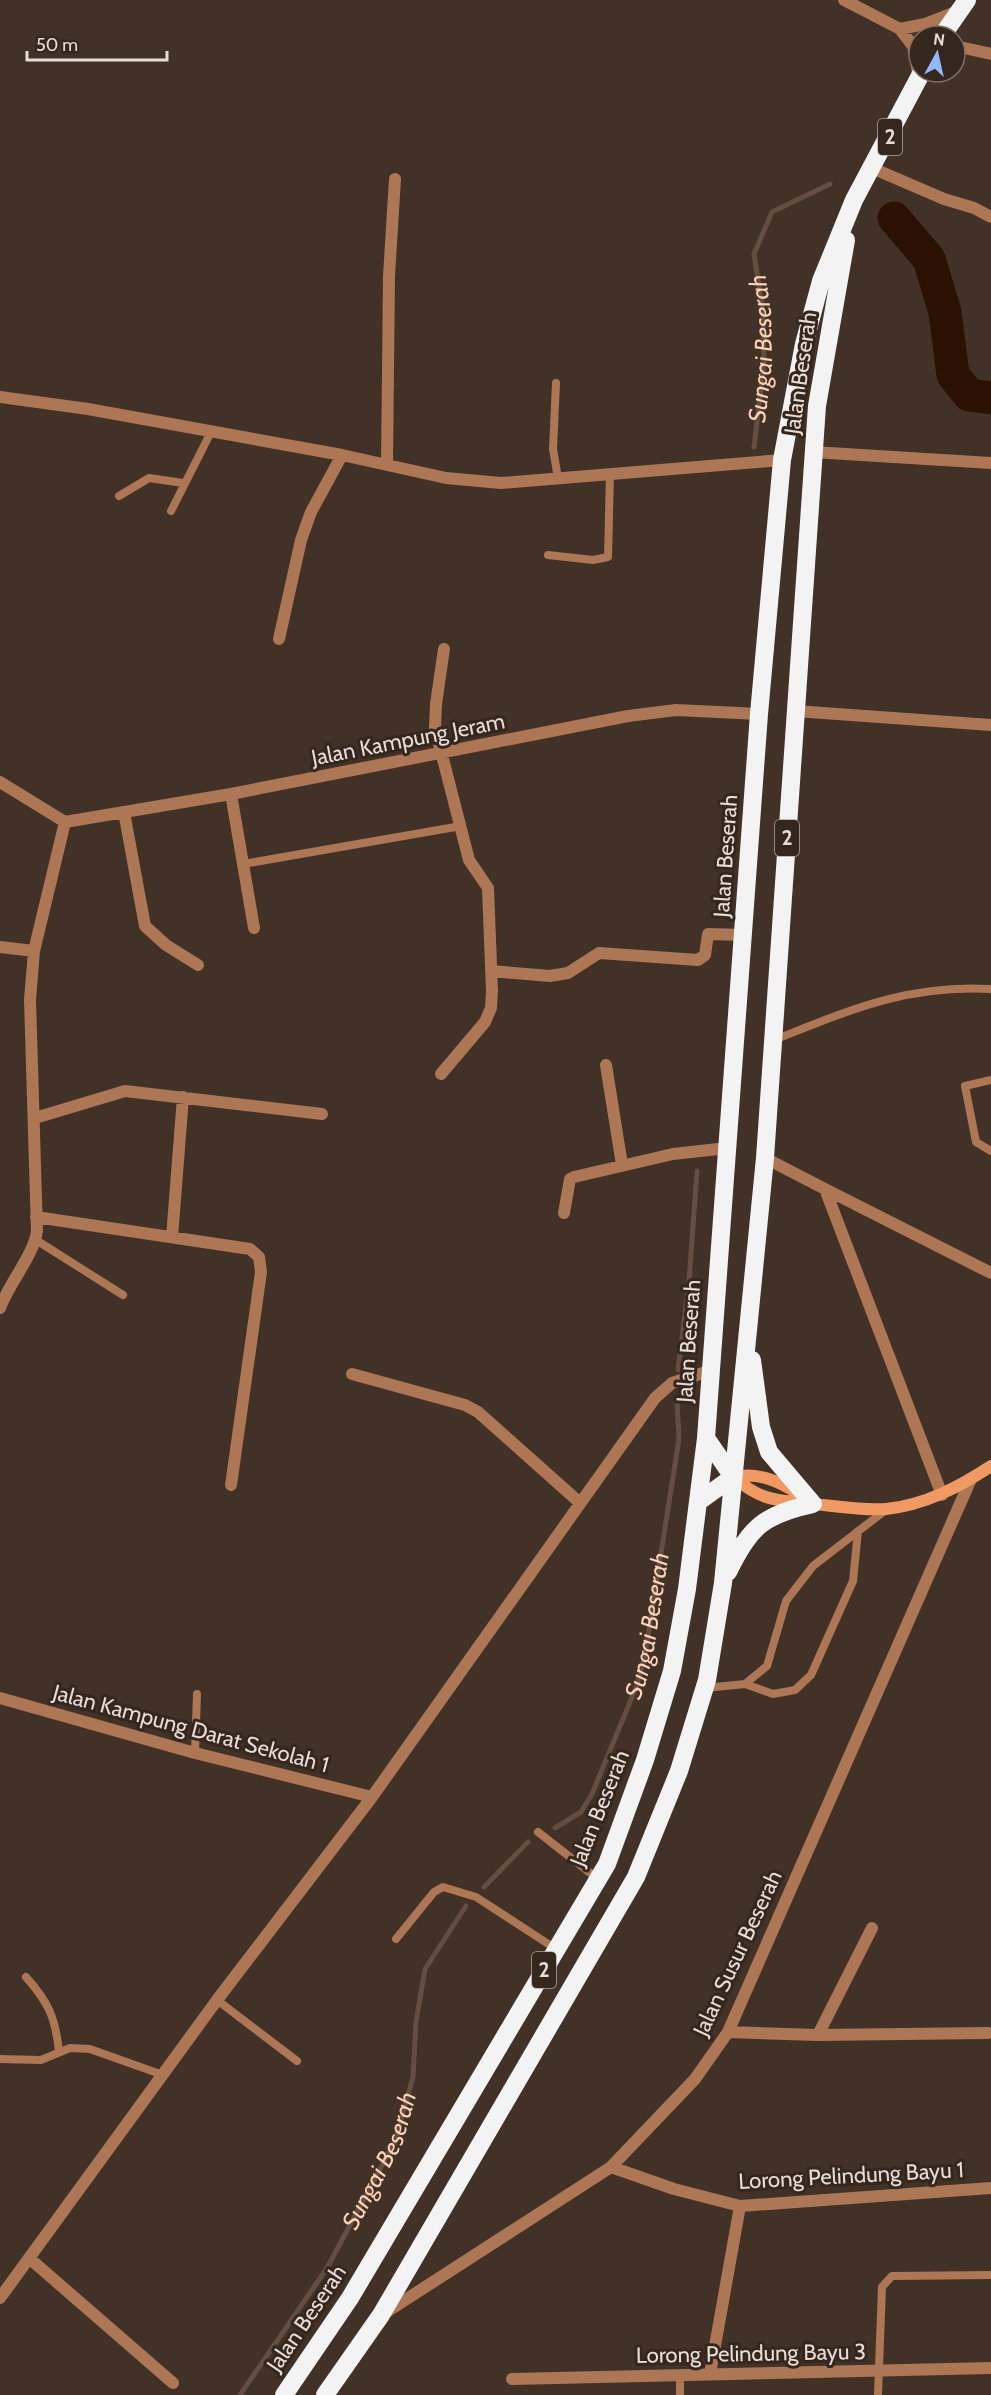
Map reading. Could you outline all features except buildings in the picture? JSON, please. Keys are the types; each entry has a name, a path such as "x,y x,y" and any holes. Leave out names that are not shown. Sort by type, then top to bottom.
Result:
{"highway":[{"path":"951,24 964,5"},
{"name":"Jalan Beserah","path":"284,2395 350,2298 607,1864 645,1760 672,1671 687,1589 706,1438 709,1371 744,935 759,714 782,460 804,345 821,281 854,200 916,84"},
{"name":"Jalan Beserah","path":"325,2395 381,2315 636,1877 679,1771 705,1688 723,1583 765,1158 813,452 819,394 854,200"},
{"path":"723,1583 738,1553 765,1521 779,1511 813,1504 769,1452 761,1427 747,1329"},
{"path":"698,1502 733,1477 706,1438"}],"street":[{"path":"844,0 900,29 907,38"},
{"path":"900,29 925,24 964,5"},
{"path":"967,49 991,54"},
{"path":"872,168 944,199 974,208 991,217"},
{"path":"387,465 389,276 395,178"},
{"path":"0,397 88,409 342,455 446,478 501,483 782,460"},
{"path":"813,452 991,463"},
{"path":"279,639 301,540 311,512 342,455"},
{"path":"441,1074 485,1022 491,1008 488,888 469,860 440,755 435,728 444,649"},
{"name":"Jalan Kampung Jeram","path":"65,822 440,755 628,716 676,710 759,714"},
{"path":"795,711 991,724"},
{"path":"0,782 65,822 34,951 30,1000 35,1118 36,1240 12,1281 0,1308"},
{"path":"231,794 254,928"},
{"path":"124,812 145,926 166,945 198,965"},
{"path":"491,971 550,976 568,973 599,953 698,960 705,956 708,934 744,935"},
{"path":"0,947 34,951"},
{"path":"606,1065 622,1165"},
{"path":"35,1118 124,1091 322,1114"},
{"path":"172,1237 183,1097"},
{"path":"564,1213 570,1179 673,1154 727,1148"},
{"path":"765,1158 991,1273"},
{"path":"825,1189 942,1496"},
{"path":"36,1217 250,1249 259,1257 261,1272 231,1485"},
{"path":"0,2298 217,2000 372,1797 579,1502 655,1398 672,1383 709,1371"},
{"path":"352,1374 465,1405 478,1412 579,1502"},
{"path":"733,1477 753,1494 772,1500 887,1509 942,1496 991,1466"},
{"path":"733,1477 749,1474 767,1477 786,1486 813,1504"},
{"name":"Jalan Susur Beserah","path":"381,2315 611,2167 688,2088 728,2031 971,1479"},
{"name":"Jalan Kampung Darat Sekolah 1","path":"0,1698 195,1753 372,1797"},
{"path":"818,2035 872,1928"},
{"path":"728,2031 818,2035 988,2033"},
{"name":"Lorong Pelindung Bayu 1","path":"611,2167 674,2189 740,2206 991,2187"},
{"path":"711,2374 740,2206"},
{"path":"29,2258 173,2383"},
{"name":"Lorong Pelindung Bayu 3","path":"512,2379 991,2368"}],"lane":[{"path":"556,383 553,449 558,478"},
{"path":"171,511 183,483 211,432"},
{"path":"548,555 593,560 608,557 610,474"},
{"path":"118,496 149,478 183,483"},
{"path":"243,864 461,826"},
{"path":"774,1040 871,1002 898,995 935,989 991,989"},
{"path":"991,1080 965,1086 976,1142 991,1151"},
{"path":"36,1240 123,1295"},
{"path":"745,1684 766,1666 786,1601 813,1566 887,1509"},
{"path":"705,1688 745,1684 774,1694 795,1690 811,1675 853,1581 858,1531"},
{"path":"195,1753 197,1694"},
{"path":"538,1832 598,1879"},
{"path":"396,1939 434,1892 443,1887 477,1897 556,1949"},
{"path":"26,1977 46,2000 52,2012 59,2051"},
{"path":"217,2000 297,2061"},
{"path":"0,2059 41,2060 70,2048 90,2049 163,2075"},
{"path":"878,2395 882,2286 886,2280 892,2276 991,2275"},
{"path":"680,2375 680,2395"}],"waterway":[{"name":"Sungai Beserah","path":"754,447 764,363 763,313 754,254 772,212 830,184"},
{"name":"Sungai Beserah","path":"894,218 929,259 945,312 953,375 969,395 991,398"},
{"name":"Sungai Beserah","path":"678,1370 689,1281 697,1171"},
{"name":"Sungai Beserah","path":"555,1828 581,1812 592,1794 637,1685 645,1655 679,1439 677,1400"},
{"name":"Sungai Beserah","path":"484,1887 528,1842"},
{"name":"Sungai Beserah","path":"240,2395 327,2268 395,2141 413,2077 416,2022 425,1969 466,1906"}]}
